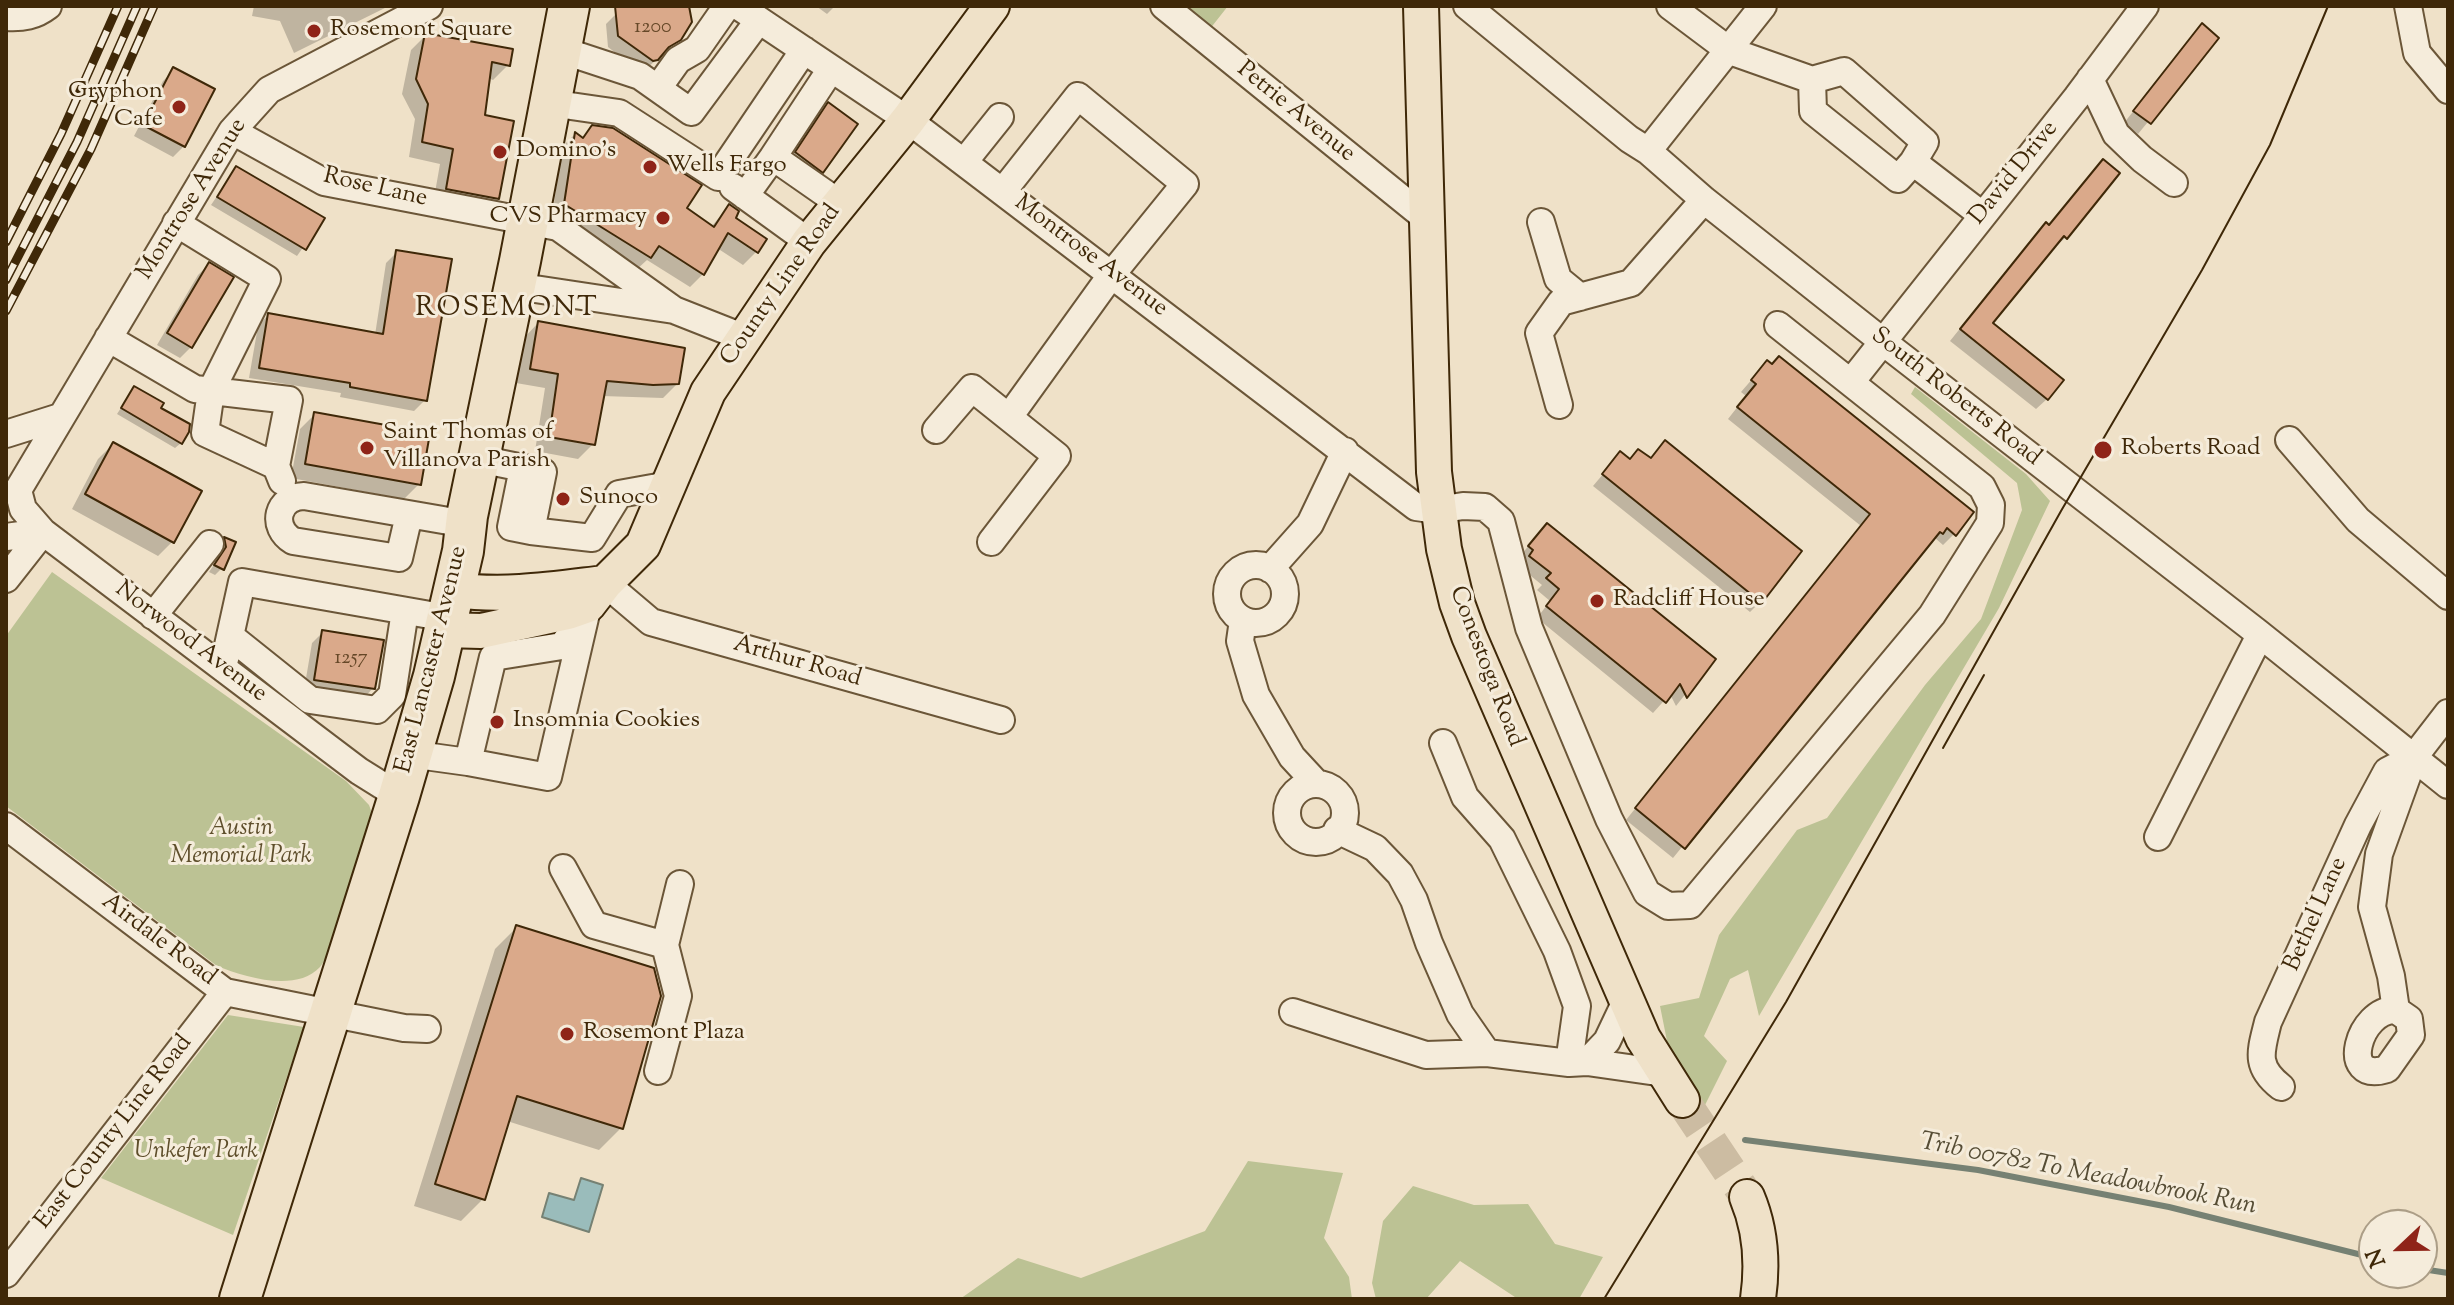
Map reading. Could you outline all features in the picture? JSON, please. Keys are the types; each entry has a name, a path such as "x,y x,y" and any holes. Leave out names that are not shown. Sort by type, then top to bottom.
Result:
{"highway":[{"name":"East Lancaster Avenue","path":"240,1299 399,796 449,613 569,6"}],"main road":[{"name":"County Line Road","path":"589,599 643,545 708,392 809,242 908,120 992,6"},
{"name":"Conestoga Road","path":"1421,6 1434,472 1444,549 1457,603 1469,636 1626,1001 1643,1038 1673,1087"},
{"path":"449,613 481,631 589,599"},
{"path":"1747,1197 1757,1220 1761,1279 1758,1299"}],"street":[{"path":"6,17 34,15 48,6"},
{"name":"Montrose Avenue","path":"29,468 232,131 269,90 429,6"},
{"path":"658,88 710,6"},
{"path":"678,60 697,49 727,6"},
{"name":"Petrie Avenue","path":"1164,6 1427,219"},
{"name":"South Roberts Road","path":"1467,6 1629,139 1648,151 1704,200 2448,785"},
{"path":"1670,6 1730,51 1812,80 1844,71 1925,142 1898,179 1813,111 1812,80"},
{"path":"1648,151 1763,6"},
{"name":"David Drive","path":"1851,382 2145,6"},
{"path":"2408,6 2417,53 2448,90"},
{"path":"561,50 640,76 691,112 713,82 748,13"},
{"name":"Montrose Avenue","path":"748,13 908,120 1416,507 1438,510"},
{"path":"550,103 619,113 718,177 804,50"},
{"path":"678,60 713,82"},
{"path":"809,242 739,191 773,157 831,69"},
{"path":"2090,79 2116,134 2174,183"},
{"path":"1003,191 1078,96 1185,184 1112,274 1009,417"},
{"path":"964,162 1000,117"},
{"name":"Rose Lane","path":"232,131 324,182 558,227 674,310"},
{"path":"773,157 839,203"},
{"path":"1913,162 1982,215"},
{"path":"1559,405 1539,333 1570,300 1631,283 1704,200"},
{"path":"1541,222 1558,279 1570,300"},
{"path":"176,223 267,279 211,391 205,433 276,466"},
{"path":"515,286 674,310 745,338"},
{"path":"1438,510 1485,507 1501,521 1529,628 1609,819 1647,893 1668,906 1690,905 1932,615 1990,523 1991,505 1982,487 1778,325"},
{"path":"108,338 195,389 289,400 276,466 290,499"},
{"path":"936,430 972,388 1057,456 991,542"},
{"path":"6,434 60,417"},
{"path":"2289,440 2358,520 2448,596"},
{"path":"1270,569 1310,524 1345,451"},
{"path":"479,459 543,472 521,529"},
{"name":"Norwood Avenue","path":"29,468 18,490 23,509 43,532 359,771 399,796"},
{"path":"409,515 399,558 293,541 281,531 279,524 280,509 290,499 304,496 409,515 592,538 619,494 669,485"},
{"path":"6,537 43,532"},
{"path":"6,579 43,532"},
{"path":"153,616 210,544"},
{"path":"1259,565 1270,569 1279,576 1284,586 1282,608 1275,617 1265,622 1243,620 1234,613 1229,603 1231,581 1238,572 1248,567 1259,565"},
{"path":"223,668 242,582 405,611 449,613"},
{"path":"469,757 493,657 562,646 589,599"},
{"path":"412,746 548,777 589,599"},
{"name":"Arthur Road","path":"589,599 651,622 1001,720"},
{"path":"230,636 310,700 377,710 392,695 405,611"},
{"path":"1243,620 1240,641 1256,695 1292,757 1317,784"},
{"path":"2158,837 2260,635"},
{"path":"2396,1010 2391,976 2372,907 2379,854 2414,757 2448,713"},
{"path":"1443,743 1465,797 1502,839 1557,951 1577,1006 1578,1062"},
{"name":"Bethel Lane","path":"2281,1087 2262,1066 2268,1022 2358,825 2387,771 2414,757"},
{"path":"1317,784 1338,793 1345,814 1335,835 1314,842 1294,832 1288,822 1287,811 1289,800 1296,791 1306,785 1317,784"},
{"name":"Airdale Road","path":"6,826 225,992 404,1028 427,1029"},
{"path":"1337,830 1375,848 1400,874 1414,900 1460,1014 1487,1053"},
{"path":"563,868 594,925 665,945"},
{"path":"658,1071 678,996 665,945 680,884"},
{"name":"East County Line Road","path":"6,1274 225,992"},
{"path":"1578,1062 1607,1041 1626,1001"},
{"path":"1293,1012 1426,1055 1487,1053 1578,1062 1673,1087"}],"green space":[{"path":"1172,6 1228,6 1202,39"},
{"path":"1915,387 2026,474 2050,501 1999,608 1759,1016 1748,970 1730,979 1704,1036 1727,1061 1693,1129 1677,1121 1693,1088 1671,1061 1660,1006 1699,998 1719,935 1797,830 1827,818 1925,685 1981,619 2022,510 2017,483 1911,394"},
{"name":"Austin Memorial Park","path":"52,572 346,781 369,805 373,816 330,951 320,967 310,975 284,981 270,980 217,966 6,806 6,636"},
{"name":"Unkefer Park","path":"228,1015 304,1027 233,1235 101,1178"},
{"path":"1248,1161 1343,1173 1324,1238 1349,1277 1352,1299 960,1299 1018,1258 1081,1278 1205,1231"},
{"path":"1413,1186 1474,1205 1528,1204 1555,1244 1603,1257 1579,1299 1518,1299 1460,1261 1426,1299 1376,1299 1372,1283 1383,1221"}],"water":[{"path":"581,1178 603,1185 589,1232 542,1217 549,1193 574,1200"}],"building":[{"path":"615,6 689,6 692,22 681,40 653,61 618,36"},
{"path":"2202,23 2219,38 2151,124 2133,111"},
{"path":"425,33 513,49 510,66 492,62 485,115 514,121 499,199 446,189 453,149 422,142 428,104 416,79"},
{"name":"Gryphon Cafe","path":"173,67 215,89 185,147 143,125"},
{"path":"828,102 858,124 823,173 795,152"},
{"name":"CVS Pharmacy","path":"592,125 613,128 702,185 687,208 714,227 729,204 739,211 736,218 767,239 758,253 728,233 704,275 659,246 651,258 564,204 575,132 583,138"},
{"path":"2103,159 2120,173 1993,323 2064,380 2048,400 1960,329 2046,222 2049,225"},
{"path":"236,166 325,218 306,250 217,197"},
{"path":"396,250 452,259 427,401 350,387 350,383 259,368 268,313 383,334"},
{"path":"209,262 234,277 192,348 167,333"},
{"path":"538,321 685,348 679,384 607,381 595,445 549,437 558,374 530,369"},
{"path":"1779,356 1974,512 1956,536 1947,528 1943,534 1940,532 1685,849 1635,808 1870,514 1737,407 1756,384 1751,380 1767,360 1772,364"},
{"path":"134,386 164,403 161,408 190,424 182,444 121,408"},
{"name":"Saint Thomas of Villanova Parish","path":"314,412 430,433 421,485 305,464"},
{"path":"1665,440 1802,551 1762,603 1602,474 1620,451 1630,459 1638,449 1651,458"},
{"path":"113,442 202,491 174,543 85,494"},
{"path":"1547,523 1716,659 1687,698 1680,684 1666,703 1546,606 1559,589 1546,578 1551,573 1529,556 1533,550 1528,546"},
{"path":"224,537 236,542 224,570 214,565 226,547"},
{"path":"322,630 384,640 375,689 314,680"},
{"name":"Rosemont Plaza","path":"516,925 654,968 661,996 623,1129 517,1096 485,1200 435,1184"}],"waterway":[{"name":"Trib 00782 To Meadowbrook Run","path":"1745,1140 1978,1170 2169,1207 2358,1254"},
{"name":"Trib 00782 To Meadowbrook Run","path":"2438,1271 2448,1273"}],"tunnel":[{"path":"1682,1100 1747,1197"}],"tram line":[{"path":"1604,1299 1786,1002 2061,511 2202,270 2270,145 2328,6"},
{"path":"1943,748 1984,675"}],"railway":[{"path":"6,242 61,134 118,6"},
{"path":"6,280 77,142 137,6"},
{"path":"6,311 91,149 154,6"}],"place":[{"name":"Rosemont Square","path":"314,31"},
{"name":"Gryphon Cafe","path":"179,107"},
{"name":"Domino's","path":"500,152"},
{"name":"Wells Fargo","path":"650,167"},
{"name":"CVS Pharmacy","path":"663,218"},
{"name":"Saint Thomas of Villanova Parish","path":"367,448"},
{"name":"Roberts Road","path":"2103,450"},
{"name":"Sunoco","path":"563,499"},
{"name":"Radcliff House","path":"1597,601"},
{"name":"Insomnia Cookies","path":"497,722"},
{"name":"Rosemont Plaza","path":"567,1034"}],"district":[{"name":"ROSEMONT","path":"507,310"}]}
